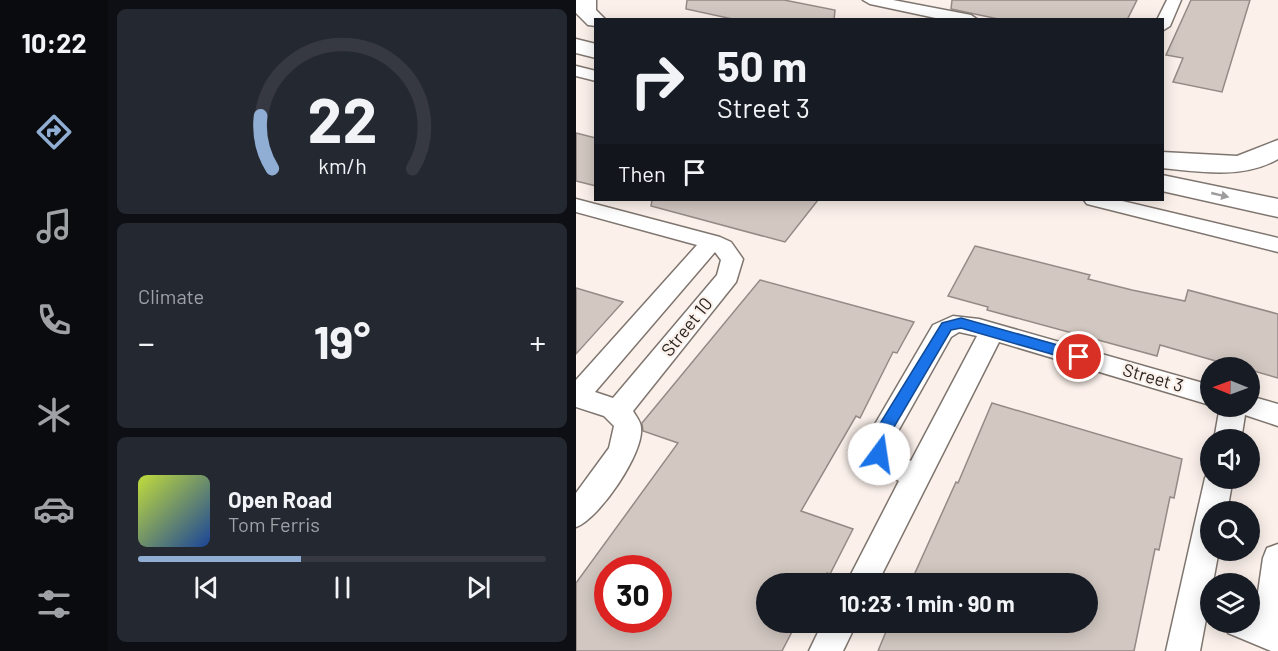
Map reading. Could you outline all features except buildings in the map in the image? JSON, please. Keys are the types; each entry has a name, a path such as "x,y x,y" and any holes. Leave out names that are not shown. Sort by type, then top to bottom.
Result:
{"main road":[{"path":"586,0 586,12 594,18"},
{"path":"576,28 594,32"},
{"path":"576,46 594,50"},
{"path":"1164,161 1233,165 1258,160 1278,148"},
{"path":"1164,161 1278,187"},
{"path":"1164,183 1278,208"}],"street":[{"path":"881,1 964,18 973,0"},
{"path":"1164,22 1174,0"},
{"path":"576,71 594,76"},
{"path":"1098,201 1278,245"},
{"path":"576,205 712,242"},
{"name":"Street 10","path":"712,242 723,247 732,259 728,277 618,411 576,397 712,242"},
{"name":"Street 3","path":"917,477 883,460 879,446 884,430 947,326 961,323 992,331 1200,392"},
{"path":"867,573 992,331"},
{"path":"1260,410 1278,415"},
{"path":"576,514 616,465 623,450 627,426 625,417 618,411"},
{"path":"1262,631 1278,558"},
{"path":"1183,651 1200,614"},
{"path":"826,651 835,633"}],"route":[{"path":"879,454 884,430 947,326 961,323 1079,357"}]}
